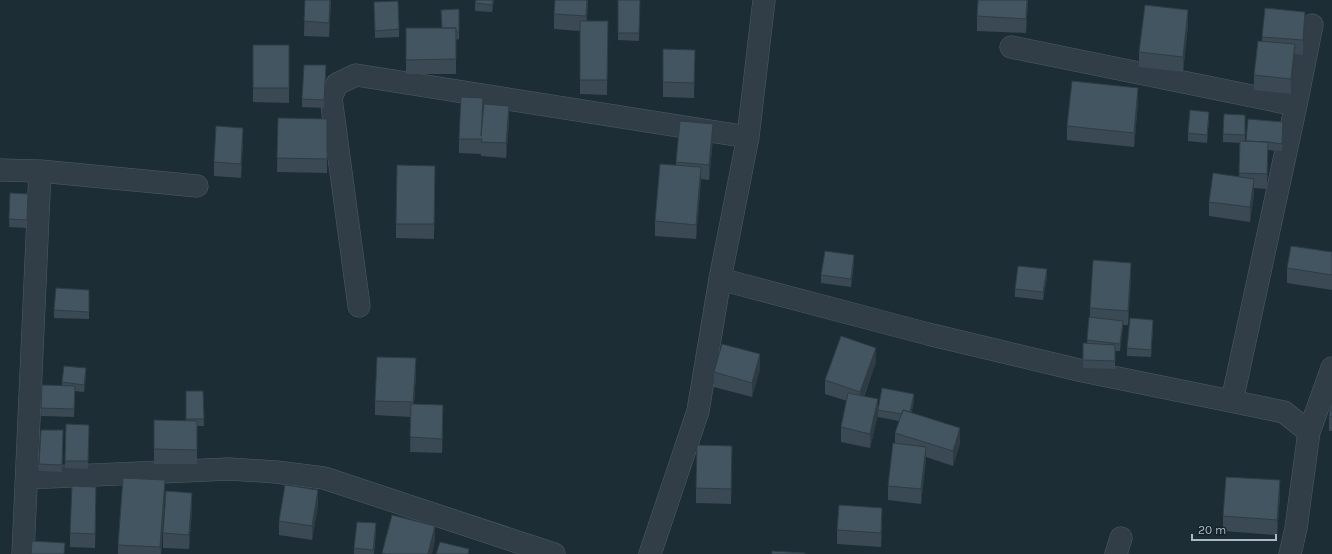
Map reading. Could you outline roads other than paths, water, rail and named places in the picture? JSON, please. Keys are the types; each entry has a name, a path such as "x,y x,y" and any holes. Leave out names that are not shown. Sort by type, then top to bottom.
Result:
{"street":[{"path":"650,554 698,411 720,279 748,137 764,0"},
{"path":"1232,401 1312,25"},
{"path":"1011,47 1296,105"},
{"path":"359,306 331,98 337,84 356,76 748,137"},
{"path":"0,170 40,171 197,186"},
{"path":"23,554 40,171"},
{"path":"720,279 928,334 1082,371 1284,412 1309,432"},
{"path":"1290,554 1296,528 1309,432 1332,368"},
{"path":"27,478 229,469 276,472 324,478 554,554"}]}
